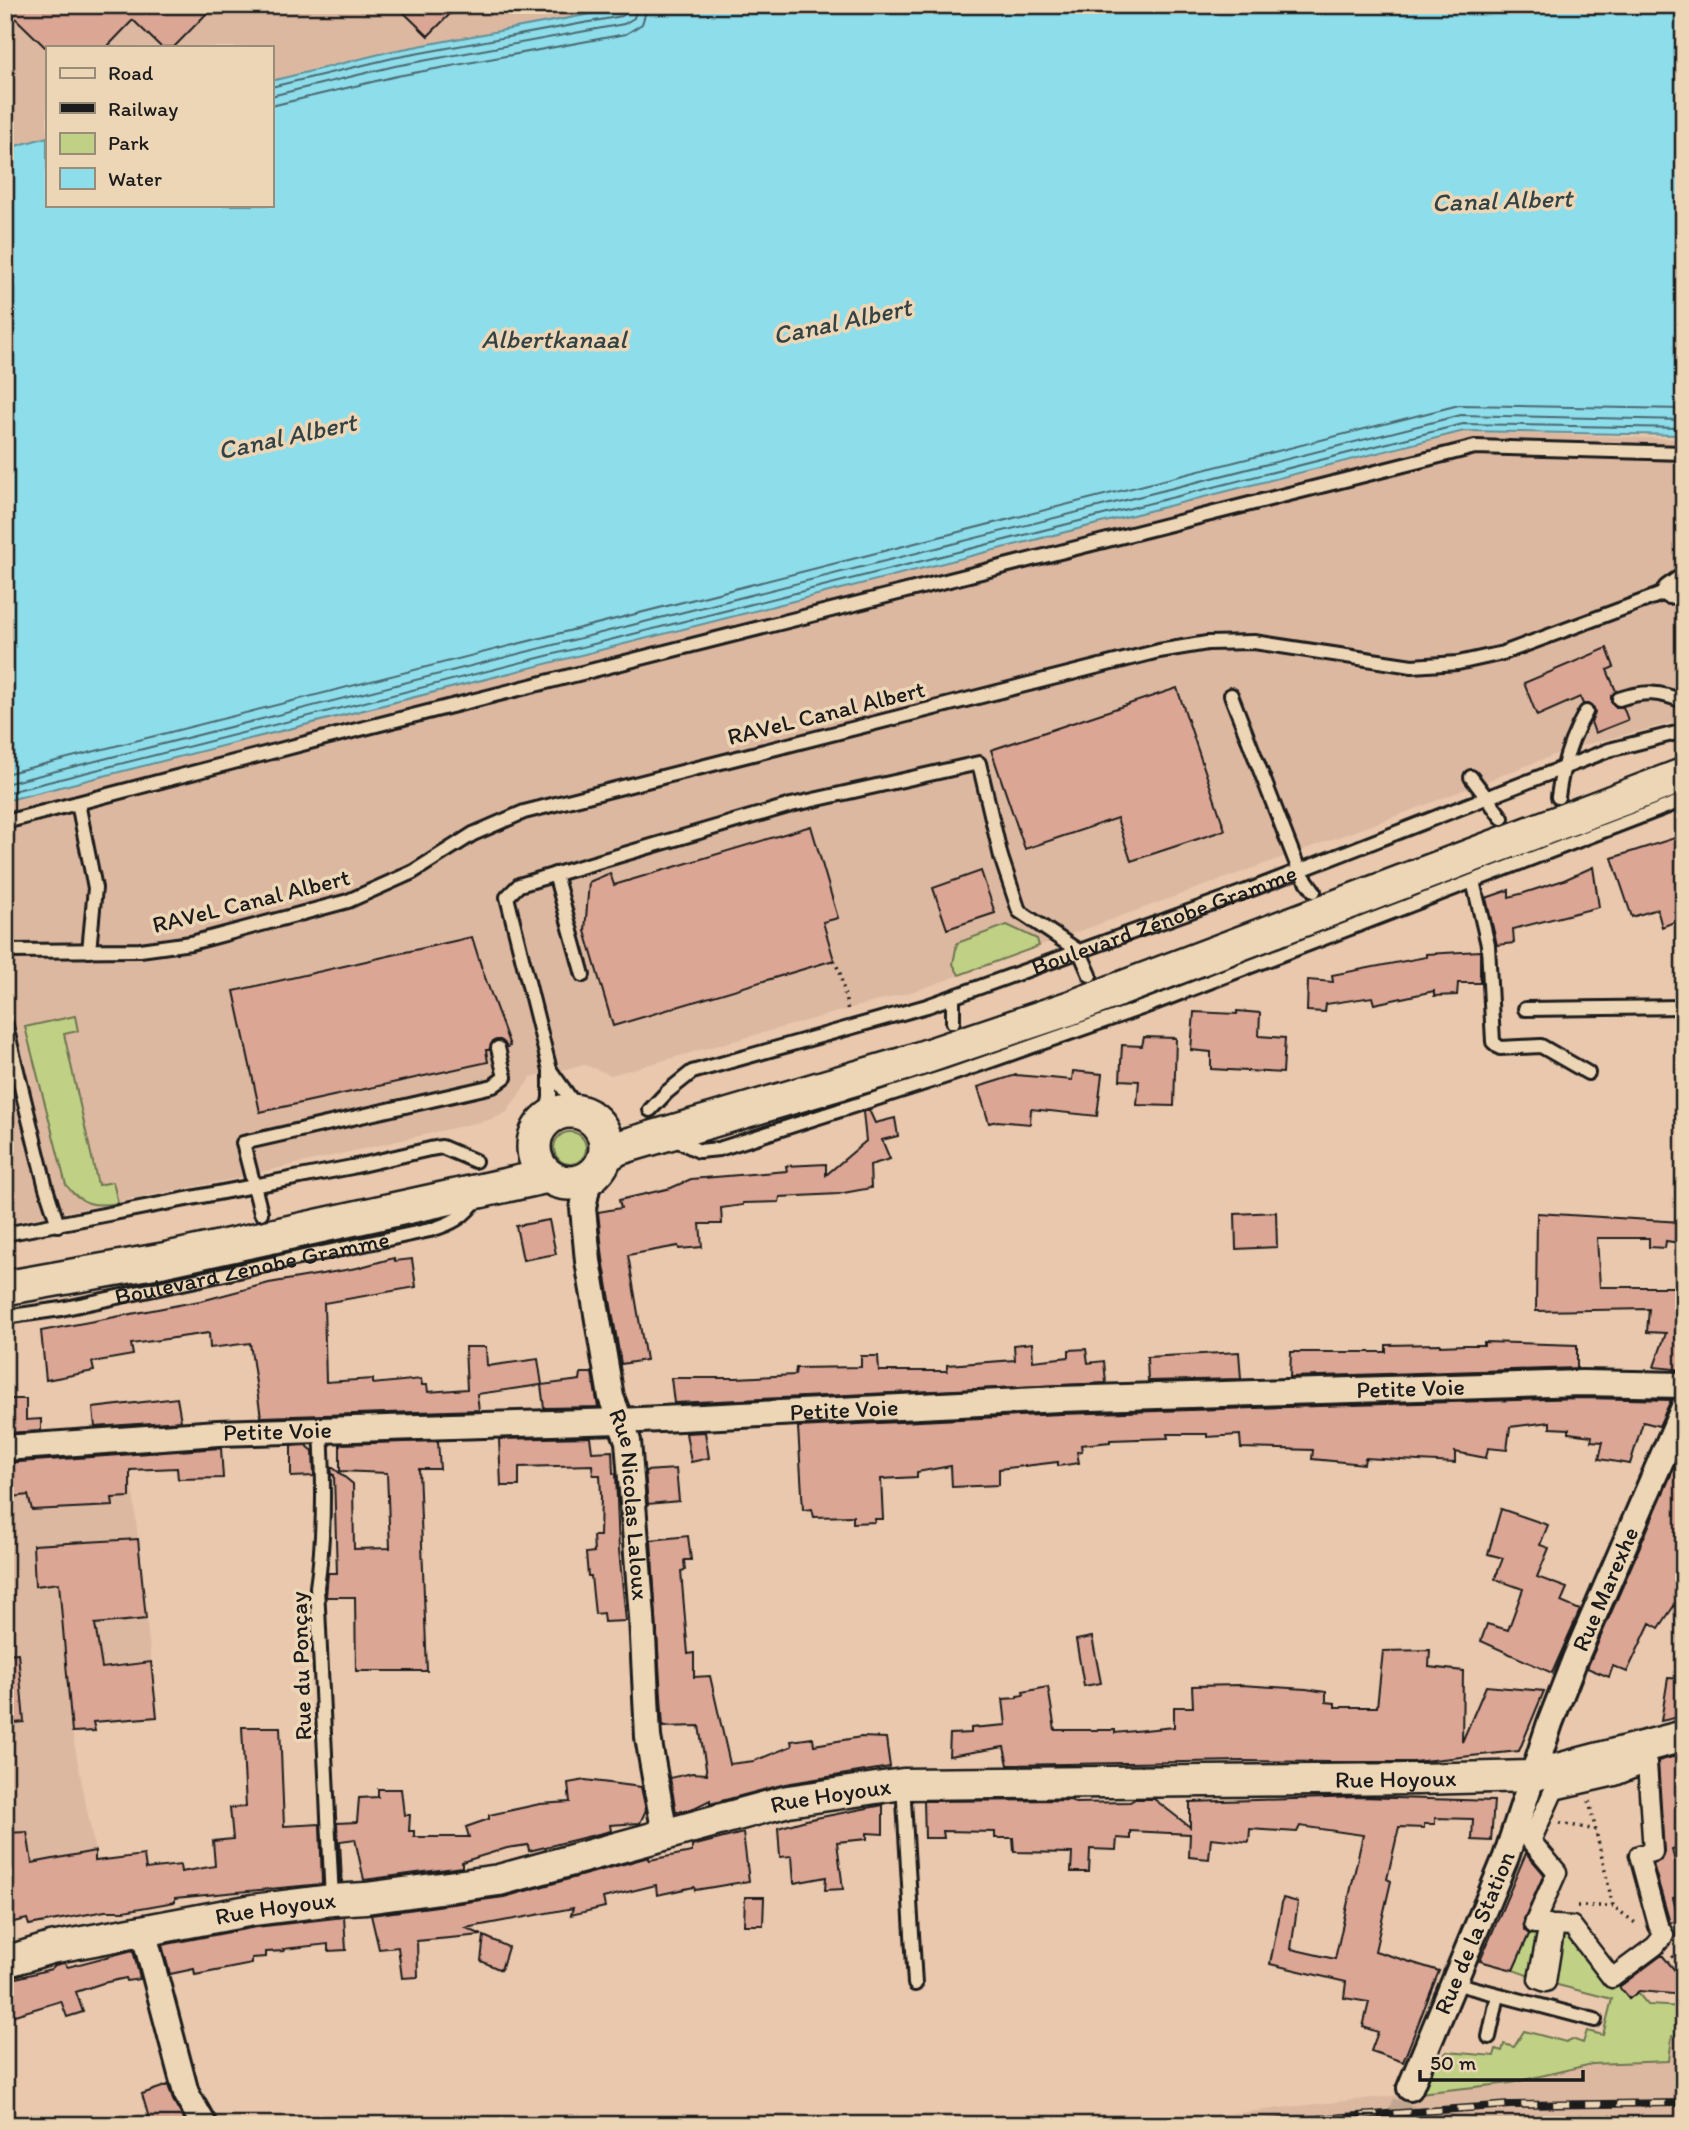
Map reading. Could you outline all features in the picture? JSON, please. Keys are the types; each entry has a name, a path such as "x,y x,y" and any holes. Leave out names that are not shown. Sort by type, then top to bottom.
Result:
{"main road":[{"name":"Boulevard Zénobe Gramme","path":"5,1288 163,1260 478,1175 548,1176 565,1183 581,1182 618,1148 658,1122 891,1068 1057,1013 1684,775"},
{"path":"548,1176 536,1160 533,1148 537,1133 545,1120 567,1111 580,1112 599,1126 604,1137 597,1167"}],"street":[{"name":"Rue Nicolas Laloux","path":"597,1167 583,1208 588,1261 611,1397 628,1441 649,1737 665,1835"},
{"name":"Petite Voie","path":"5,1448 218,1433 620,1421 1060,1399 1582,1383 1684,1385"},
{"name":"Rue Marexhe","path":"1531,1776 1575,1659 1684,1407"},
{"name":"Rue Hoyoux","path":"5,1962 51,1948 253,1910 499,1880 788,1801 903,1784 1531,1776 1684,1736"},
{"path":"1647,1763 1653,1852 1639,1856 1658,1925 1664,1935 1626,1970 1625,1968 1612,1978 1572,1926 1555,1925 1546,1982 1538,1979 1549,1924 1534,1924 1557,1872 1531,1841 1554,1790 1585,1784 1647,1763"},
{"name":"Rue de la Station","path":"1410,2088 1506,1857 1531,1776"},
{"path":"143,1930 186,2093 204,2125"}],"lane":[{"path":"5,821 1475,447 1684,453"},
{"name":"RAVeL Canal Albert","path":"5,951 140,950 191,943 348,901 413,872 473,834 524,811 1159,651 1207,643 1254,642 1412,666 1458,663 1503,653 1677,586"},
{"path":"1619,699 1641,692 1670,696 1684,702"},
{"path":"1231,695 1299,870 1314,891"},
{"path":"1559,797 1562,768 1586,712"},
{"name":"Boulevard Zénobe Gramme","path":"658,1122 692,1072 953,997 1299,870 1609,750 1684,731"},
{"path":"545,1120 550,1098 550,1070 507,897 519,885 791,805 979,764 1001,857 1019,911 1080,951 1090,975"},
{"path":"1471,777 1502,818"},
{"path":"658,1122 699,1151 719,1149 766,1135 963,1071 1144,1007 1684,800"},
{"path":"78,803 95,888 89,951"},
{"path":"555,874 583,975"},
{"path":"1473,881 1488,945 1493,1042 1500,1048 1541,1046 1588,1073"},
{"path":"953,997 953,1022"},
{"path":"1525,1009 1684,1007"},
{"path":"5,1022 46,1188 58,1225"},
{"path":"261,1213 243,1143 493,1086 505,1077 498,1048"},
{"path":"550,1070 580,1112"},
{"path":"5,1234 442,1147 478,1175"},
{"name":"Boulevard Zénobe Gramme","path":"5,1317 61,1309 430,1230 455,1222 472,1207 478,1175"},
{"name":"Rue du Ponçay","path":"321,1430 324,1473 322,1554 317,1587 332,1900"},
{"path":"903,1784 915,1984"},
{"path":"1454,1983 1595,2020"},
{"path":"1489,2037 1498,1995"}],"path":[{"path":"834,960 840,973 844,1002 853,1026"},
{"path":"1585,1784 1613,1906 1659,1940"}],"shaded area":[{"path":"5,5 639,5 392,51 273,81 273,46 46,46 46,137 5,149"},
{"path":"1464,431 1684,439 1684,720 1572,748 1407,812 921,989 611,1075 585,1065 531,1077 507,1112 493,1119 228,1180 5,1224 5,801"},
{"path":"129,1454 157,1717 94,1722 95,1731 72,1732 95,1851 95,1871 17,1888 5,1880 5,1463"},
{"path":"1672,2036 1684,2037 1684,2125 1125,2125 1419,2093 1592,2064 1668,2061"}],"green space":[{"path":"1007,925 1037,939 1039,946 959,975 953,964 957,943"},
{"path":"75,1016 78,1031 64,1034 98,1185 113,1182 118,1203 102,1205 83,1201 66,1185 25,1027"},
{"path":"570,1132 581,1137 586,1148 581,1159 570,1164 559,1159 554,1148 559,1137"},
{"path":"1534,1924 1549,1924 1538,1979 1513,1970"},
{"path":"1555,1925 1572,1926 1629,1999 1637,1992 1648,2005 1684,2007 1682,2037 1672,2036 1669,2061 1592,2064 1511,2083 1419,2093 1428,2070 1447,2052 1494,2056 1496,2049 1502,2051 1504,2044 1514,2047 1524,2031 1566,2042 1572,2039 1583,2043 1587,2031 1603,2035 1612,1999 1546,1982"}],"water":[{"name":"Albertkanaal","path":"639,5 1684,5 1684,435 1464,431 5,801 5,149 46,137 46,206 273,206 273,81 392,51"}],"building":[{"path":"5,5 215,5 175,46 160,46 133,20 108,46 45,47"},
{"path":"396,5 459,5 428,36"},
{"path":"1607,648 1614,667 1607,670 1616,691 1611,696 1611,702 1616,707 1623,707 1628,720 1595,733 1591,722 1594,708 1590,704 1583,704 1580,697 1537,716 1524,683"},
{"path":"1177,688 1225,830 1131,861 1117,818 1025,849 991,750"},
{"path":"811,826 838,918 823,922 834,960 613,1026 585,931 589,882 610,873 614,885"},
{"path":"1684,835 1684,918 1662,927 1657,909 1632,917 1612,858"},
{"path":"1593,867 1599,907 1513,929 1514,943 1497,945 1486,898 1509,890 1509,897 1524,893"},
{"path":"981,871 995,913 947,929 933,888"},
{"path":"472,937 510,1046 507,1047 500,1040 493,1041 489,1050 486,1050 488,1062 260,1112 234,991"},
{"path":"1480,951 1480,983 1458,983 1457,995 1434,996 1434,991 1374,1004 1372,997 1326,1004 1325,1012 1307,1011 1308,980 1333,982 1332,975 1426,957 1426,954"},
{"path":"1237,1011 1260,1013 1259,1036 1285,1038 1283,1073 1211,1069 1211,1052 1191,1050 1194,1012 1237,1014"},
{"path":"1144,1037 1176,1038 1174,1106 1137,1105 1139,1081 1120,1080 1122,1045 1142,1046"},
{"path":"1073,1071 1102,1074 1097,1116 1031,1109 1030,1124 997,1121 989,1123 978,1087 1016,1075 1072,1080"},
{"path":"869,1110 875,1123 895,1118 898,1136 882,1140 890,1159 870,1165 871,1188 838,1194 780,1197 779,1202 743,1203 721,1208 722,1224 700,1224 702,1247 679,1249 678,1246 628,1255 646,1360 621,1364 598,1212 621,1208 619,1200 671,1188 691,1179 787,1171 786,1166 826,1164 826,1175 866,1141 863,1112"},
{"path":"1276,1212 1277,1247 1236,1249 1235,1214"},
{"path":"1537,1213 1681,1222 1680,1243 1666,1241 1665,1248 1649,1247 1649,1238 1597,1238 1600,1287 1684,1287 1684,1370 1654,1367 1666,1333 1647,1332 1649,1309 1536,1311"},
{"path":"549,1220 556,1254 523,1260 516,1226"},
{"path":"394,1258 395,1261 412,1259 416,1287 324,1303 326,1382 373,1379 373,1384 421,1379 422,1385 427,1385 428,1392 467,1389 465,1347 486,1347 487,1366 538,1359 542,1385 580,1380 581,1373 592,1373 598,1407 544,1408 541,1385 477,1394 479,1410 261,1417 250,1343 210,1348 209,1333 131,1344 133,1355 92,1362 94,1371 46,1380 41,1331 205,1300 269,1283 357,1268"},
{"path":"1484,1342 1577,1345 1577,1368 1290,1377 1291,1352 1386,1352 1386,1345 1484,1345"},
{"path":"1032,1343 1033,1361 1069,1357 1069,1350 1086,1349 1088,1363 1104,1361 1106,1383 674,1403 671,1378 795,1375 796,1368 861,1367 861,1356 878,1356 879,1371 947,1371 947,1365 1015,1360 1014,1345"},
{"path":"1239,1352 1241,1379 1148,1381 1147,1357"},
{"path":"177,1398 181,1421 95,1427 93,1408"},
{"path":"1582,1398 1671,1400 1659,1426 1643,1422 1630,1464 1599,1459 1603,1442 1591,1441 1592,1436 1569,1433 1569,1429 1550,1428 1550,1422 1510,1427 1507,1450 1488,1448 1486,1458 1455,1452 1455,1463 1365,1458 1364,1464 1312,1459 1313,1450 1241,1448 1240,1435 1207,1437 1207,1434 1167,1434 1168,1438 1110,1440 1081,1445 1082,1451 1077,1452 1079,1463 1058,1466 1058,1462 999,1469 999,1485 952,1487 951,1466 917,1472 917,1477 881,1479 883,1519 875,1519 875,1522 853,1523 853,1516 814,1517 812,1509 803,1510 798,1427 1061,1414"},
{"path":"5,1399 26,1399 26,1420 41,1419 41,1431 5,1433"},
{"path":"705,1432 709,1458 691,1462 686,1433"},
{"path":"590,1437 592,1452 612,1451 626,1621 604,1622 603,1613 595,1614 586,1553 594,1552 593,1536 600,1536 601,1495 600,1475 593,1475 592,1465 519,1467 519,1486 501,1486 499,1439"},
{"path":"438,1441 440,1469 419,1469 427,1671 356,1671 355,1597 326,1597 328,1573 337,1573 334,1475 331,1466 353,1484 354,1549 390,1548 387,1473 340,1471 340,1444"},
{"path":"306,1445 313,1451 314,1476 291,1477 291,1446"},
{"path":"1684,1445 1684,1591 1659,1628 1650,1623 1627,1672 1613,1666 1609,1677 1587,1668"},
{"path":"221,1448 223,1478 178,1479 177,1468 130,1470 130,1497 112,1498 113,1506 32,1510 28,1495 5,1498 5,1463"},
{"path":"676,1469 679,1501 648,1504 645,1471"},
{"path":"1501,1509 1548,1525 1540,1545 1549,1548 1537,1577 1567,1588 1561,1602 1580,1610 1552,1673 1481,1641 1487,1624 1508,1630 1523,1589 1495,1579 1503,1558 1488,1554"},
{"path":"688,1536 691,1560 684,1560 685,1570 681,1571 688,1654 694,1653 694,1677 710,1676 730,1764 754,1761 792,1746 791,1741 813,1738 814,1745 861,1737 886,1738 890,1767 785,1784 710,1804 710,1800 690,1810 676,1812 670,1778 692,1773 707,1774 699,1726 663,1727 651,1540"},
{"path":"138,1539 146,1619 95,1624 102,1668 151,1662 157,1717 93,1722 95,1731 72,1732 59,1583 35,1586 33,1545"},
{"path":"1092,1637 1101,1683 1084,1686 1076,1640"},
{"path":"1430,1650 1429,1667 1463,1671 1462,1742 1486,1686 1544,1691 1519,1751 1413,1762 1243,1761 1008,1765 1004,1747 949,1756 950,1734 971,1733 971,1728 1006,1725 1003,1699 1017,1698 1024,1695 1023,1692 1048,1687 1055,1730 1115,1730 1115,1733 1174,1727 1174,1707 1193,1707 1192,1686 1241,1685 1306,1689 1326,1692 1326,1702 1335,1703 1335,1707 1377,1707 1383,1651"},
{"path":"18,1653 24,1722 5,1724 5,1654"},
{"path":"1668,1678 1684,1679 1684,1716 1661,1721"},
{"path":"242,1727 280,1727 284,1826 320,1824 322,1884 175,1898 175,1902 124,1911 105,1911 29,1925 27,1919 5,1924 5,1833 27,1832 32,1863 95,1851 95,1861 144,1855 146,1869 180,1865 181,1872 215,1866 213,1841 233,1839 230,1808 246,1807"},
{"path":"1684,1754 1684,1847 1672,1850 1684,1895 1673,1898 1679,1921 1670,1923 1653,1864 1661,1860 1664,1851 1658,1761"},
{"path":"585,1780 641,1787 646,1810 640,1823 610,1825 611,1831 529,1851 528,1845 507,1848 462,1862 462,1867 364,1880 355,1839 340,1841 340,1882 337,1823 357,1822 359,1798 378,1797 378,1789 401,1789 404,1815 410,1815 409,1831 414,1831 414,1837 469,1837 466,1827 489,1819 489,1815 540,1804 570,1802 568,1783"},
{"path":"1360,1797 1494,1801 1491,1841 1472,1840 1473,1819 1435,1818 1435,1824 1424,1824 1424,1828 1399,1827 1387,1879 1391,1881 1375,1951 1439,1971 1403,2062 1371,2051 1378,2032 1363,2027 1369,2002 1344,1998 1346,1982 1270,1964 1283,1898 1298,1902 1291,1949 1335,1959 1363,1835 1300,1826 1297,1832 1250,1829 1249,1842 1211,1838 1209,1859 1189,1857 1190,1834 1130,1831 1130,1839 1117,1838 1116,1850 1090,1849 1089,1872 1071,1872 1072,1853 1014,1852 1013,1838 995,1838 995,1832 943,1831 944,1838 925,1838 924,1801 1071,1800 1075,1803 1154,1799 1190,1827 1190,1802"},
{"path":"883,1805 883,1834 867,1833 867,1839 837,1842 843,1889 825,1890 826,1877 794,1883 792,1856 780,1857 778,1828"},
{"path":"743,1833 749,1881 695,1890 694,1887 657,1895 656,1885 603,1898 605,1907 571,1915 573,1908 466,1928 482,1935 417,1941 418,1977 402,1978 398,1947 379,1949 371,1915 504,1897 649,1857 649,1860 692,1852 692,1846"},
{"path":"1526,1853 1544,1874 1524,1919 1524,1930 1529,1934 1513,1970 1480,1961"},
{"path":"745,1897 764,1897 763,1925 744,1925"},
{"path":"344,1917 346,1950 328,1951 328,1944 283,1949 284,1951 266,1952 266,1957 252,1958 252,1964 195,1975 194,1969 170,1974 162,1945 256,1927"},
{"path":"484,1936 508,1947 501,1970 481,1961"},
{"path":"133,1950 140,1979 127,1981 126,1978 76,1992 83,2012 67,2017 61,2001 5,2018 5,1981 51,1969 55,1965 64,1963 68,1967"},
{"path":"1662,1955 1684,1981 1684,1995 1639,1991 1629,1999 1619,1987"},
{"path":"168,2085 187,2125 151,2125 142,2094"}],"tunnel":[{"path":"1396,2125 1410,2088"}],"railway":[{"path":"1234,2125 1510,2105 1684,2103"}],"water label":[{"name":"Canal Albert","path":"1502,200"},
{"name":"Canal Albert","path":"842,321"},
{"name":"Canal Albert","path":"287,436"}]}
